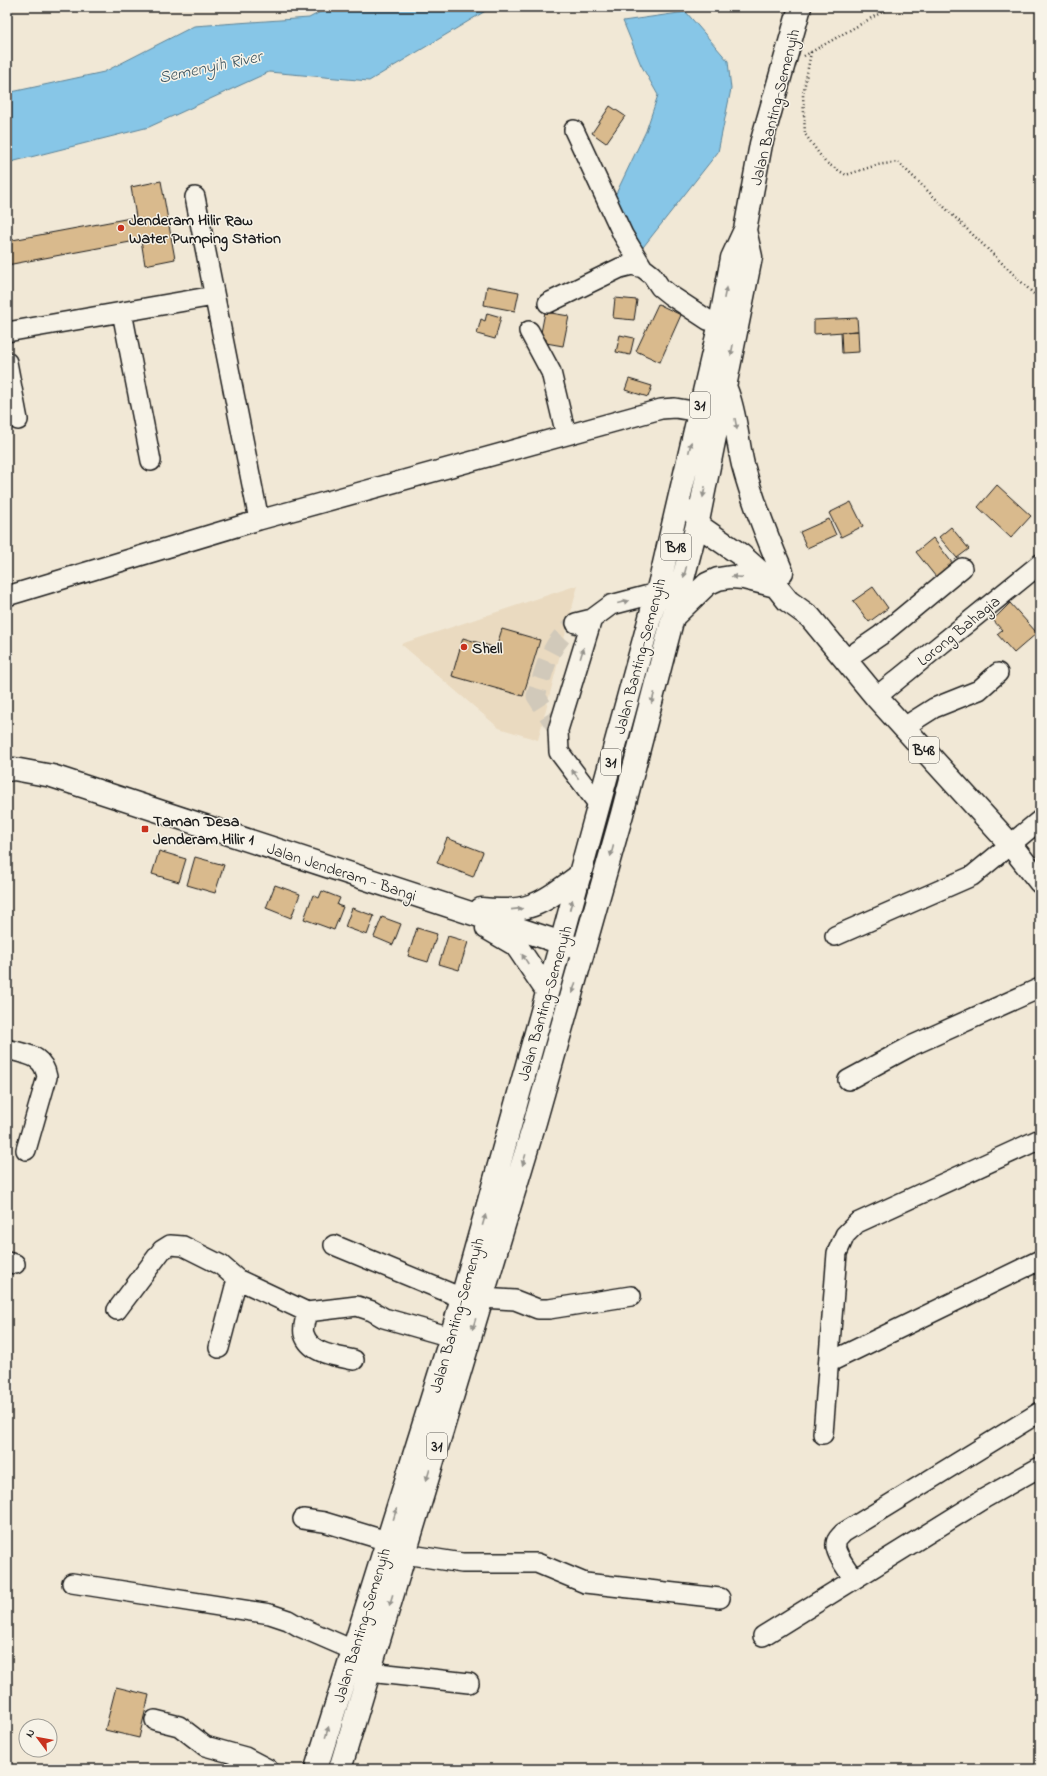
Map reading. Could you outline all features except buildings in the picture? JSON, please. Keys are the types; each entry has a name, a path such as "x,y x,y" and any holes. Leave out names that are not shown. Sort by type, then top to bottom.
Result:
{"main road":[{"name":"Jalan Banting-Semenyih","path":"340,1769 405,1554 472,1298 548,991 659,587 682,480 720,323 732,258 744,230 761,144 781,69 800,7"},
{"name":"Jalan Banting-Semenyih","path":"316,1769 451,1337 472,1298 585,951 698,521 751,257 744,230"},
{"path":"674,616 707,584 718,579 731,577 779,579 743,463 732,403 725,386"},
{"name":"B18","path":"659,587 680,534 685,528 698,521 686,500 682,480"},
{"name":"B48","path":"698,521 702,528 779,579 788,601 810,617 876,697 1010,844 1040,882"},
{"name":"Jalan Jenderam - Bangi","path":"7,770 14,769 52,776 585,951"},
{"path":"450,906 498,910 520,910 537,905 580,875"},
{"path":"450,906 516,945 548,991"}],"street":[{"path":"574,130 623,235 643,268 652,275 660,287 670,295 708,320 720,323"},
{"path":"195,196 259,520"},
{"path":"548,303 620,268 632,265 643,268"},
{"path":"7,332 214,296"},
{"path":"122,312 151,461"},
{"path":"529,331 551,372 566,435"},
{"path":"7,362 18,420"},
{"path":"7,596 259,520 661,409 675,408 699,412"},
{"name":"Lorong Bahagia","path":"876,697 1040,564"},
{"path":"846,659 881,636 962,568"},
{"path":"599,805 559,752 558,730 584,621 611,605 659,587"},
{"path":"904,727 934,708 979,690 998,673"},
{"path":"835,936 972,876 1040,820"},
{"path":"848,1080 911,1046 1040,988"},
{"path":"7,1049 35,1057 45,1065 47,1077 26,1150"},
{"path":"823,1434 830,1362 837,1253 845,1235 857,1223 1040,1139"},
{"path":"117,1310 162,1250 170,1245 183,1246 221,1265 237,1279 307,1312 357,1306 372,1311 384,1318 451,1337"},
{"path":"334,1245 472,1298 515,1300 538,1310 631,1296"},
{"path":"830,1362 1040,1260"},
{"path":"219,1348 237,1279"},
{"path":"307,1312 304,1333 309,1344 320,1352 354,1360"},
{"path":"854,1579 836,1551 835,1545 843,1533 1040,1412"},
{"path":"763,1636 985,1498 1040,1467"},
{"path":"303,1519 324,1522 387,1541"},
{"path":"405,1554 462,1563 537,1563 585,1583 720,1598"},
{"path":"72,1583 270,1614 288,1620 300,1627 353,1650"},
{"path":"369,1672 469,1683"},
{"path":"155,1720 179,1726 205,1746 245,1757 268,1769"}],"path":[{"path":"781,69 891,7"},
{"path":"811,52 802,95 805,134 825,162 846,175 877,165 898,162 1040,300"}],"shaded area":[{"path":"578,585 538,740 499,728 401,644"}],"water":[{"name":"Semenyih River","path":"330,7 492,7 369,81 269,72 149,127 7,163 7,93 104,72 194,26 309,18"},
{"path":"686,12 728,61 731,89 718,152 640,251 611,204 646,131 658,95 641,65 623,21"}],"tunnel":[{"path":"558,730 536,696 546,665 554,647 567,631 576,623"}],"place":[{"name":"Jenderam Hilir Raw Water Pumping Station","path":"121,228"},
{"name":"Shell","path":"464,647"},
{"name":"Taman Desa Jenderam Hilir 1","path":"145,829"}]}
